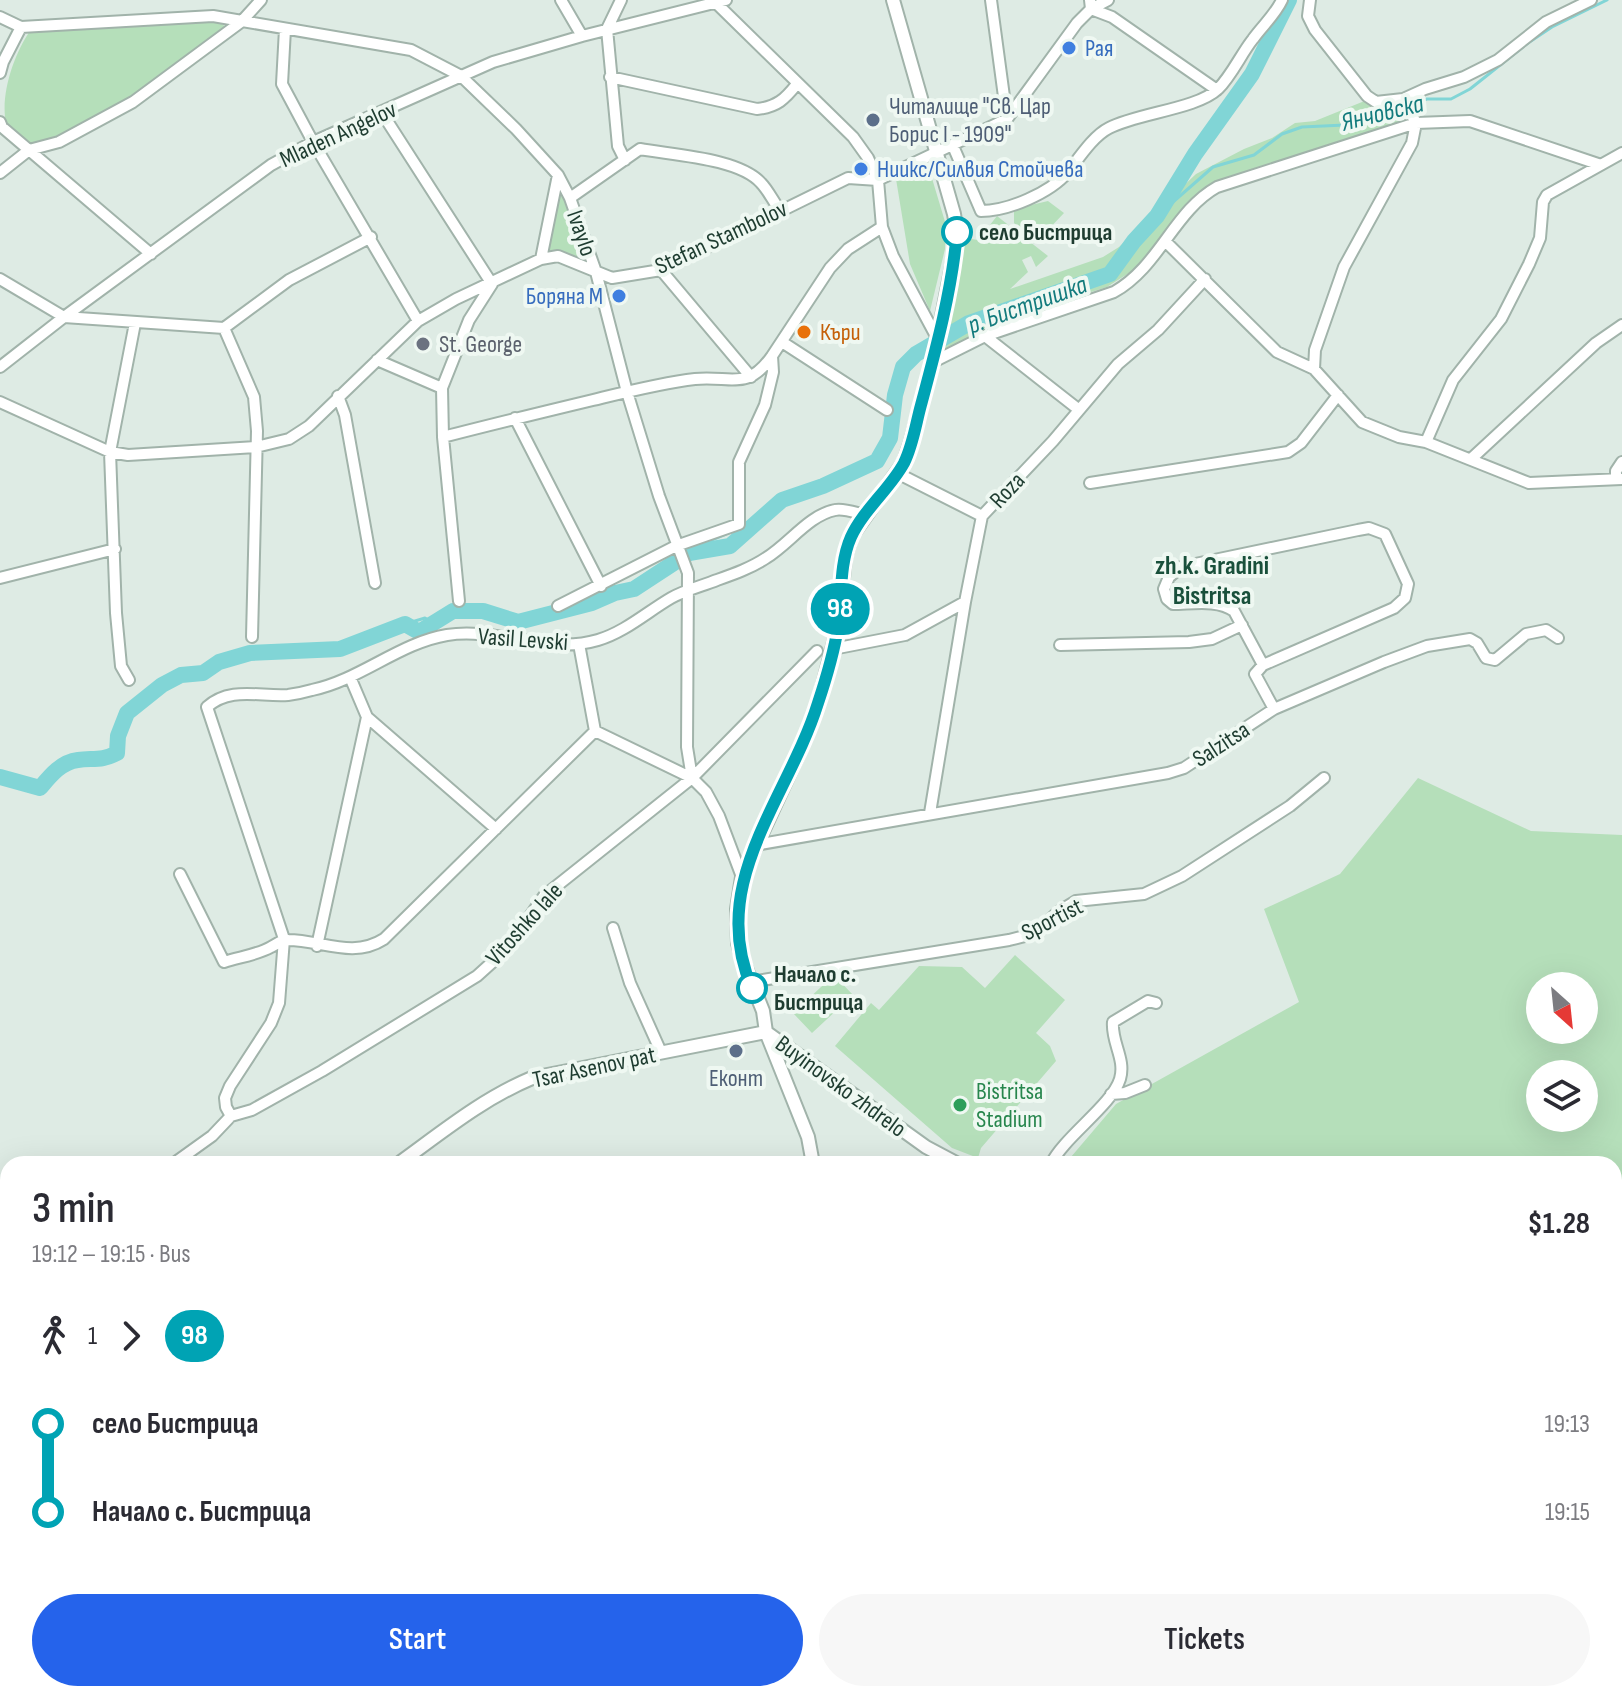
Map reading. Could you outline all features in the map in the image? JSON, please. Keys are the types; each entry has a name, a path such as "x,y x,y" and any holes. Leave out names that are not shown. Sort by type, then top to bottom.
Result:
{"street":[{"path":"0,173 29,150 59,142 133,102 241,22 261,0"},
{"path":"561,0 582,36"},
{"path":"621,0 607,29 618,146 625,160"},
{"path":"812,1156 808,1137 766,1032 763,1011 738,943 737,909 742,877 818,704 833,649 845,558 851,537 904,462 911,441 933,359 957,232 938,153 893,0"},
{"path":"991,0 1007,119"},
{"name":"Stefan Stambolov","path":"541,259 558,256 612,278 661,270 779,209 848,178 878,180 938,153 1007,119 1090,5 1108,0"},
{"path":"953,146 981,211 993,211 1047,191 1106,129 1147,113 1188,103 1217,90 1282,0"},
{"path":"1310,0 1308,16 1315,30 1367,96 1376,102 1405,101 1425,89 1464,77 1498,60 1546,22 1591,0"},
{"path":"721,2 797,84 853,137 868,158 878,180 882,227 893,256 937,338"},
{"name":"Mladen Angelov","path":"0,367 271,165 313,142 493,62 607,29 721,2"},
{"path":"1090,5 1217,90"},
{"name":"Ivaylo","path":"0,17 21,27 213,16 411,50 461,76 558,175 570,198 596,272 627,392 676,546 688,573 687,734 692,778"},
{"path":"0,73 21,27"},
{"path":"285,29 282,84 418,321"},
{"path":"610,77 757,109 772,107 797,84"},
{"path":"1314,369 1315,350 1344,267 1412,143 1414,121 1405,101"},
{"path":"382,113 492,284"},
{"path":"933,359 985,336 1114,292 1135,277 1192,207 1203,195 1217,187 1414,121 1470,121 1598,164"},
{"path":"0,122 2,127 151,254"},
{"path":"570,198 640,149 733,166 762,183 779,209"},
{"path":"1426,442 1453,380 1501,319 1529,264 1540,238 1543,202 1547,195 1622,153"},
{"path":"0,402 110,452 128,455 256,447 289,439 309,426 418,321 456,299 541,259 558,175"},
{"path":"443,437 697,378 738,380 751,377 762,371 830,268 848,249 882,227"},
{"path":"0,279 64,317 224,328 289,280 371,237"},
{"path":"1166,242 1277,352 1314,369 1362,422 1399,437 1426,442 1529,483 1619,479 1616,471 1622,462"},
{"path":"661,270 751,377"},
{"name":"Roza","path":"930,813 982,516 1053,441 1118,364 1158,330 1205,279"},
{"path":"459,601 443,437 442,388 469,320 492,284"},
{"path":"129,680 121,666 116,613 110,452 135,323"},
{"path":"1471,459 1596,343 1622,325"},
{"path":"224,328 254,397 256,447 252,637"},
{"path":"985,336 1078,409"},
{"path":"782,342 887,410"},
{"name":"Vasil Levski","path":"558,606 676,546 739,524 739,462 765,405 773,372 772,356"},
{"path":"377,360 442,388"},
{"path":"1090,483 1288,452 1301,443 1338,395"},
{"path":"338,396 345,415 375,583"},
{"path":"515,418 601,586"},
{"path":"897,473 982,516"},
{"name":"Vasil Levski","path":"284,939 207,707 217,698 237,694 288,695 317,689 446,635 479,634 528,643 579,644 600,640 630,626 674,596 744,571 768,557 820,516 838,509 865,515"},
{"path":"1263,665 1234,611 1226,605 1173,604 1167,599 1164,589 1169,577 1181,567 1358,530 1369,528 1385,534 1408,584 1405,598 1394,608 1263,665 1255,674 1274,709"},
{"path":"0,578 115,549"},
{"path":"833,649 905,635 965,602"},
{"path":"1060,645 1189,642 1212,639 1242,625"},
{"name":"Salzitsa","path":"755,845 1184,768 1274,709 1427,646 1470,639 1477,643 1486,658 1495,660 1526,634 1546,630 1558,638"},
{"path":"579,644 595,731"},
{"name":"Vitoshko lale","path":"231,1116 252,1110 311,1077 477,976 508,948 544,896 692,778 817,651"},
{"path":"350,677 367,717 496,829"},
{"path":"317,946 367,717"},
{"path":"595,731 692,778 706,792 719,816 742,877"},
{"path":"180,874 224,962 267,950 284,939 317,946 363,948 384,939 595,731"},
{"name":"Sportist","path":"750,982 1017,938 1042,927 1076,901 1144,894 1194,868 1290,806 1324,778"},
{"path":"613,928 630,983 661,1052"},
{"path":"184,1156 212,1136 231,1116 225,1098 230,1086 271,1023 279,1003 284,939"},
{"path":"1058,1156 1111,1094 1120,1079 1121,1065 1113,1022 1148,1001 1156,1003"},
{"name":"Tsar Asenov pat","path":"409,1156 504,1090 532,1078 766,1032"},
{"name":"Buyinovsko zhdrelo","path":"766,1032 943,1156"},
{"path":"1111,1094 1125,1093 1145,1085"}],"green space":[{"path":"218,21 226,27 133,96 83,125 30,144 6,123 5,100 10,75 30,31"},
{"path":"1367,100 1399,104 1409,122 1201,191 1140,266 1107,287 1006,319 939,354 964,238 978,240 997,216 1048,256 1036,267 1031,256 1022,260 1028,272 1010,289 1103,257 1119,247 1196,174 1272,138 1295,123 1315,121"},
{"path":"928,165 946,225 945,249 930,311 910,264 896,179"},
{"path":"558,175 596,272 558,256 541,259"},
{"path":"1048,201 1064,213 1046,232 1028,236 1014,223 1014,209"},
{"path":"1418,778 1531,831 1622,835 1622,1156 1072,1156 1116,1104 1299,1002 1264,909 1340,874"},
{"name":"Bistritsa Stadium","path":"1015,955 1065,1000 1036,1033 1050,1046 1056,1061 981,1148 979,1156 973,1156 952,1148 835,1046 871,1003 879,1010 919,966 962,967 985,988"},
{"path":"834,975 853,995 812,1033 793,1013"}],"waterway":[{"name":"р. Бистришка","path":"0,777 40,788 66,764 112,756 117,753 118,736 127,713 162,685 181,675 203,673 219,662 250,653 340,649 405,624 419,632 453,611 483,611 518,622 634,589 689,553 730,546 782,500 823,486 877,461 890,438 895,395 903,367 916,354 969,323 1110,274 1157,216 1195,154 1252,74 1289,0"},
{"name":"Янчовска","path":"1157,216 1213,167 1254,155 1282,134 1302,127 1345,125 1427,99 1451,99 1470,89 1552,27 1607,0"},
{"path":"689,553 757,521"},
{"path":"405,624 425,618 435,624"}],"bus line":[{"name":"98","path":"752,988 738,943 737,909 742,877 818,704 838,627 845,558 851,537 904,462 911,441 933,362 957,232"}],"place":[{"name":"Рая","path":"1069,48"},
{"name":"Читалище \"Св. Цар Борис I - 1909\"","path":"873,120"},
{"name":"Ниикс/Силвия Стойчева","path":"861,169"},
{"name":"село Бистрица","path":"957,232"},
{"name":"Боряна М","path":"619,296"},
{"name":"Къри","path":"804,332"},
{"name":"St. George","path":"423,344"},
{"name":"Начало с. Бистрица","path":"752,988"},
{"name":"Еконт","path":"736,1051"},
{"name":"Bistritsa Stadium","path":"960,1105"}],"district":[{"name":"zh.k. Gradini Bistritsa","path":"1212,580"}]}
